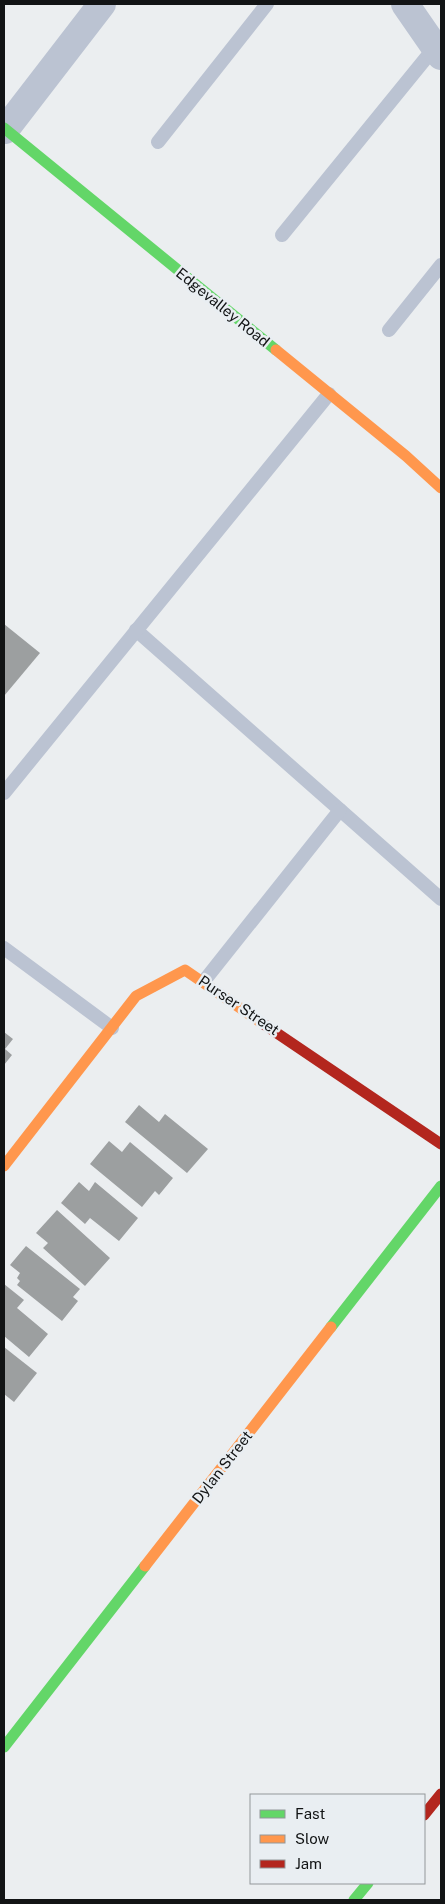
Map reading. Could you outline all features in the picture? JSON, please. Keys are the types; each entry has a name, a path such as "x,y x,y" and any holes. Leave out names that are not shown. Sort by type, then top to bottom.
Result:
{"street":[{"path":"4,129 102,4"},
{"path":"405,4 438,52"},
{"name":"Edgevalley Road","path":"4,129 406,456 441,488"},
{"name":"Purser Street","path":"4,1166 136,996 185,970 204,981 441,1144"},
{"name":"Dylan Street","path":"4,1747 441,1186"},
{"path":"425,1814 441,1794"},
{"path":"354,1900 367,1884"}],"lane":[{"path":"158,142 267,4"},
{"path":"282,235 438,52"},
{"path":"389,330 441,265"},
{"path":"4,793 329,394"},
{"path":"136,630 441,899"},
{"path":"204,981 340,810"},
{"path":"4,948 112,1028"}],"building":[{"path":"4,624 40,653 4,696"},
{"path":"4,1032 13,1039 5,1049 12,1055 4,1065"},
{"path":"139,1105 159,1122 165,1114 208,1149 187,1173 125,1122"},
{"path":"109,1141 122,1152 130,1142 173,1178 159,1195 155,1191 142,1207 90,1164"},
{"path":"79,1182 89,1191 95,1182 138,1218 119,1241 90,1218 85,1224 61,1203"},
{"path":"57,1210 110,1258 85,1286 43,1248 48,1243 36,1233"},
{"path":"26,1246 80,1289 73,1297 78,1301 62,1321 17,1285 20,1281 17,1278 20,1273 10,1265"},
{"path":"4,1284 24,1300 17,1308 48,1334 29,1357 4,1336"},
{"path":"4,1347 37,1373 14,1402 4,1394"}],"traffic: fast":[{"path":"4,128 276,350"},
{"path":"331,1327 441,1186"},
{"path":"4,1747 145,1566"},
{"path":"354,1900 367,1884"}],"traffic: slow":[{"path":"276,350 406,456 441,488"},
{"path":"4,1166 136,996 185,970 262,1023"},
{"path":"145,1566 331,1327"}],"traffic: jam":[{"path":"262,1023 441,1144"},
{"path":"425,1814 441,1794"}]}
